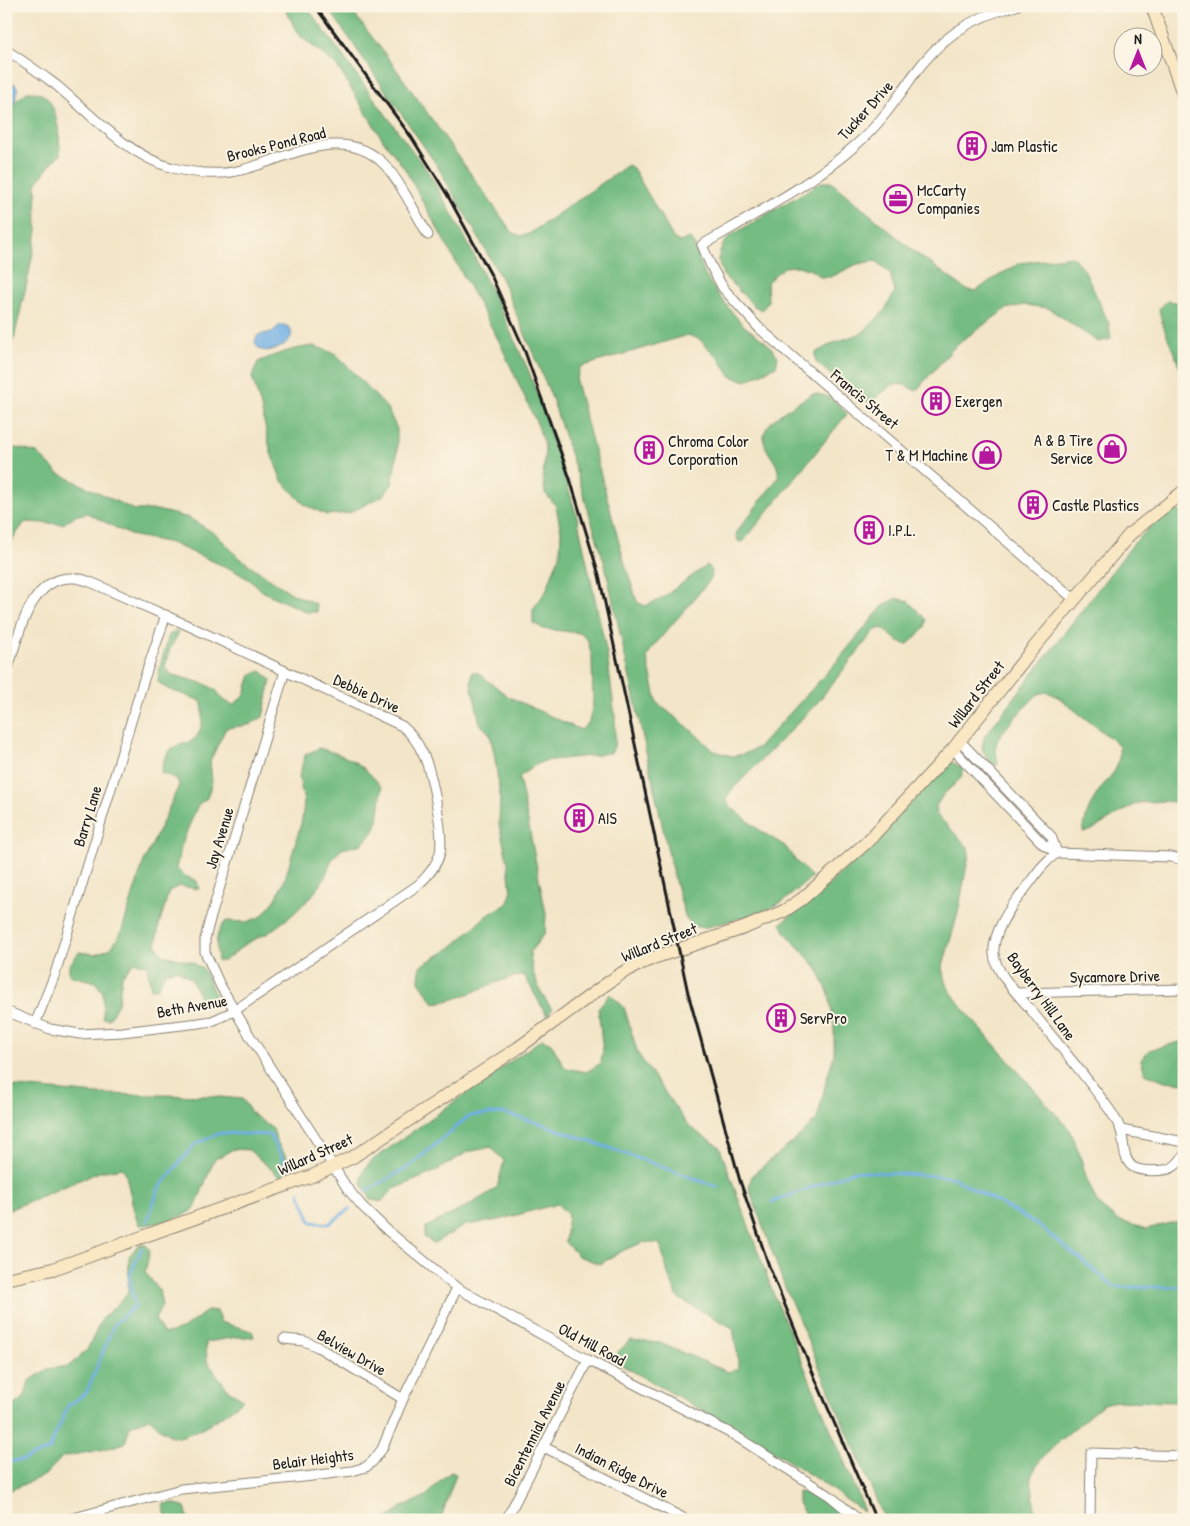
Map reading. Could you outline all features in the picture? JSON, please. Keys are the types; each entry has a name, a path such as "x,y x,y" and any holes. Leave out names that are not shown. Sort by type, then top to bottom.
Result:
{"street":[{"name":"Tucker Drive","path":"702,245 806,183 858,143 887,111 928,57 941,43 959,29 990,13 1016,6"},
{"path":"1152,6 1184,97"},
{"name":"Brooks Pond Road","path":"6,50 54,84 135,150 155,162 174,168 192,172 239,171 304,150 327,145 348,144 360,148 374,155 385,165 428,235"},
{"name":"Francis Street","path":"702,245 723,288 759,328 1074,599"},
{"name":"Willard Street","path":"6,1279 54,1269 312,1176 353,1157 518,1048 622,974 650,959 744,928 784,911 802,899 867,842 956,745 1074,599 1130,534 1184,491"},
{"name":"Debbie Drive","path":"6,676 24,620 40,591 60,579 73,578 95,584 386,718 402,726 420,747 427,765 440,823 441,847 433,870 415,888 234,1011"},
{"name":"Barry Lane","path":"34,1024 55,974 143,682 166,616"},
{"name":"Jay Avenue","path":"234,1011 211,966 206,952 205,939 285,671"},
{"path":"956,745 1043,844 1057,853 1171,857 1184,860"},
{"name":"Bayberry Hill Lane","path":"1057,853 1048,860 1012,904 995,942 996,962 1017,993 1104,1102 1121,1130 1125,1153 1130,1164 1134,1168 1168,1169 1175,1166 1184,1155"},
{"name":"Sycamore Drive","path":"1017,993 1184,990"},
{"name":"Beth Avenue","path":"6,1011 50,1029 81,1034 199,1023 212,1021 234,1011 334,1166"},
{"path":"1121,1130 1184,1142"},
{"name":"Old Mill Road","path":"334,1166 347,1188 362,1206 409,1250 457,1288 588,1360 734,1435 830,1496 860,1520"},
{"name":"Belair Heights","path":"66,1520 181,1489 304,1477 360,1469 370,1465 388,1435 403,1399 457,1288"},
{"name":"Belview Drive","path":"284,1339 304,1341 318,1347 403,1399"},
{"name":"Bicentennial Avenue","path":"506,1520 588,1360"},
{"name":"Indian Ridge Drive","path":"544,1446 687,1520"},
{"path":"1090,1520 1091,1453 1184,1456"}],"green space":[{"path":"283,6 306,6 428,172 461,230 529,372 555,444 577,517 607,654 615,716 615,743 612,752 544,761 519,777 546,914 545,933 530,952 536,982 552,1009 547,1016 524,975 501,981 457,998 434,1003 419,981 420,966 448,950 486,916 507,904 511,894 508,863 499,824 500,797 495,758 490,734 480,724 471,682 472,672 477,672 509,697 581,730 589,722 593,703 592,657 588,641 580,633 544,629 533,623 533,609 546,591 560,554 561,531 556,506 545,493 543,477 545,448 538,426 499,341 405,169 383,140 337,66 300,36"},
{"path":"327,6 348,6 389,59 512,232 520,236 529,234 628,165 633,168 674,239 680,242 689,238 694,244 705,276 723,301 743,325 767,343 778,356 776,366 746,381 730,376 720,360 699,339 688,335 580,367 576,382 624,561 637,602 645,606 661,599 707,565 712,571 711,579 652,648 647,657 657,703 714,751 732,756 744,754 759,747 833,666 883,606 896,598 908,601 926,619 925,628 907,645 898,641 882,628 875,630 817,703 726,798 729,805 759,830 785,846 812,877 785,900 766,911 704,928 694,926 686,919 673,874 605,565 552,398 502,280 471,224 436,164"},
{"path":"27,92 39,93 50,103 57,120 60,155 36,184 37,231 14,339 6,348 6,122 15,102"},
{"path":"822,182 831,182 916,253 967,290 976,291 1020,263 1072,256 1085,271 1109,324 1111,339 1098,342 1048,308 1024,305 1006,309 957,344 916,391 905,385 893,384 870,403 857,397 816,362 815,353 833,343 862,333 885,310 895,291 890,273 876,261 857,264 831,277 821,277 811,270 798,266 784,267 767,282 768,302 762,310 754,306 723,275 718,259 722,246 730,236"},
{"path":"1167,301 1184,305 1184,378 1162,323 1159,309"},
{"path":"314,346 336,354 387,408 397,429 397,454 392,484 384,495 349,513 327,515 305,505 282,481 271,453 252,377 258,362 299,348"},
{"path":"812,394 823,395 832,399 847,414 743,542 738,541 736,534 738,530 778,478 775,462 764,441 767,428 784,411"},
{"path":"6,447 37,453 58,473 134,510 157,510 189,518 217,535 237,556 274,582 293,594 316,604 317,612 307,612 280,600 262,591 253,582 233,570 171,543 130,535 87,513 75,516 63,524 25,522 14,537 6,557"},
{"path":"1172,509 1184,515 1184,803 1165,801 1137,803 1090,831 1083,832 1093,801 1115,771 1119,760 1119,745 1058,697 1047,692 1039,694 1016,716 999,737 996,747 998,765 990,763 982,749 984,737 1134,543 1159,518"},
{"path":"176,631 179,632 169,651 165,667 170,674 205,684 216,690 223,700 233,705 244,696 251,675 261,671 271,680 263,717 249,725 226,728 210,761 212,782 207,798 198,805 182,844 176,868 183,875 197,881 199,889 179,886 169,891 159,925 156,945 163,955 192,962 203,969 214,992 214,1003 205,1007 191,979 177,969 166,972 157,989 151,989 147,965 134,962 122,976 118,1004 109,1019 103,1018 103,992 95,982 69,975 69,966 79,952 96,954 111,948 121,933 144,861 179,785 177,779 161,773 167,754 178,745 188,743 195,738 202,723 203,711 201,701 166,688 158,682 159,670 169,635"},
{"path":"319,748 339,754 361,766 382,788 378,820 374,831 362,844 342,849 332,859 324,879 311,897 291,916 268,933 247,943 224,961 218,961 216,944 219,930 226,921 246,922 261,917 276,899 285,879 302,820 304,802 299,777 305,755"},
{"path":"954,763 963,769 961,778 943,795 936,806 936,814 968,847 969,854 958,913 942,969 947,986 963,1009 1070,1130 1097,1203 1117,1220 1146,1229 1184,1220 1184,1402 1117,1401 1103,1404 1040,1460 1031,1476 1036,1520 885,1520 784,1285 749,1188 752,1175 799,1137 817,1119 834,1055 834,1026 829,994 817,968 786,933 781,923 818,895 948,764"},
{"path":"610,994 624,1007 638,1054 687,1124 719,1146 774,1295 864,1512 757,1441 618,1363 618,1352 630,1340 660,1343 728,1372 738,1369 733,1328 678,1298 668,1274 660,1244 644,1242 624,1250 600,1264 578,1256 565,1242 568,1215 557,1204 499,1220 466,1225 434,1243 424,1237 426,1227 466,1207 497,1188 504,1161 491,1147 468,1152 432,1173 394,1189 381,1202 371,1199 362,1184 363,1173 370,1162 542,1039 551,1043 565,1068 586,1072 600,1064 603,1051 598,1008"},
{"path":"1184,1041 1184,1083 1165,1081 1145,1073 1141,1060 1149,1050"},
{"path":"6,1086 98,1094 208,1096 242,1099 252,1114 273,1129 277,1142 295,1171 292,1176 279,1176 249,1150 233,1149 214,1160 195,1208 176,1218 153,1224 139,1225 125,1171 121,1168 99,1172 6,1211"},
{"path":"139,1245 146,1245 150,1250 145,1272 159,1290 162,1306 155,1319 164,1334 184,1328 208,1310 217,1311 220,1322 252,1331 254,1337 238,1337 206,1342 207,1361 228,1390 243,1399 213,1422 185,1436 178,1437 166,1433 149,1418 130,1426 125,1443 105,1449 62,1457 45,1475 6,1492 6,1412 25,1396 29,1381 48,1369 69,1366 87,1350 103,1317 128,1292 129,1256"},
{"path":"451,1472 456,1474 441,1518 438,1520 381,1520 392,1516 402,1507 426,1496"},
{"path":"798,1492 814,1494 851,1520 808,1520 798,1503"},
{"path":"174,1503 185,1508 189,1520 167,1520 163,1504"}],"water":[{"path":"6,81 15,84 18,89 11,115 6,122"},
{"path":"280,325 287,326 291,334 289,340 284,345 270,351 258,347 255,341 258,335 272,332"}],"waterway":[{"path":"366,1191 409,1167 469,1116 502,1113 542,1124 718,1187"},
{"path":"147,1222 159,1188 194,1145 220,1133 270,1135 292,1176"},
{"path":"772,1202 855,1171 952,1177 1035,1223 1115,1287 1184,1287"},
{"path":"299,1192 311,1222 329,1224 349,1209"},
{"path":"6,1462 22,1460 49,1450 68,1406 87,1392 114,1324 135,1306 129,1277 142,1248"}],"railway":[{"path":"315,6 412,138 448,196 491,275 524,349 570,479 599,575 688,993 740,1181 769,1266 876,1520"}],"place":[{"name":"Jam Plastic","path":"972,146"},
{"name":"McCarty Companies","path":"898,199"},
{"name":"Exergen","path":"936,401"},
{"name":"A & B Tire Service","path":"1112,449"},
{"name":"Chroma Color Corporation","path":"649,450"},
{"name":"T & M Machine","path":"987,455"},
{"name":"Castle Plastics","path":"1033,505"},
{"name":"I.P.L.","path":"869,530"},
{"name":"AIS","path":"579,818"},
{"name":"ServPro","path":"781,1018"}]}
